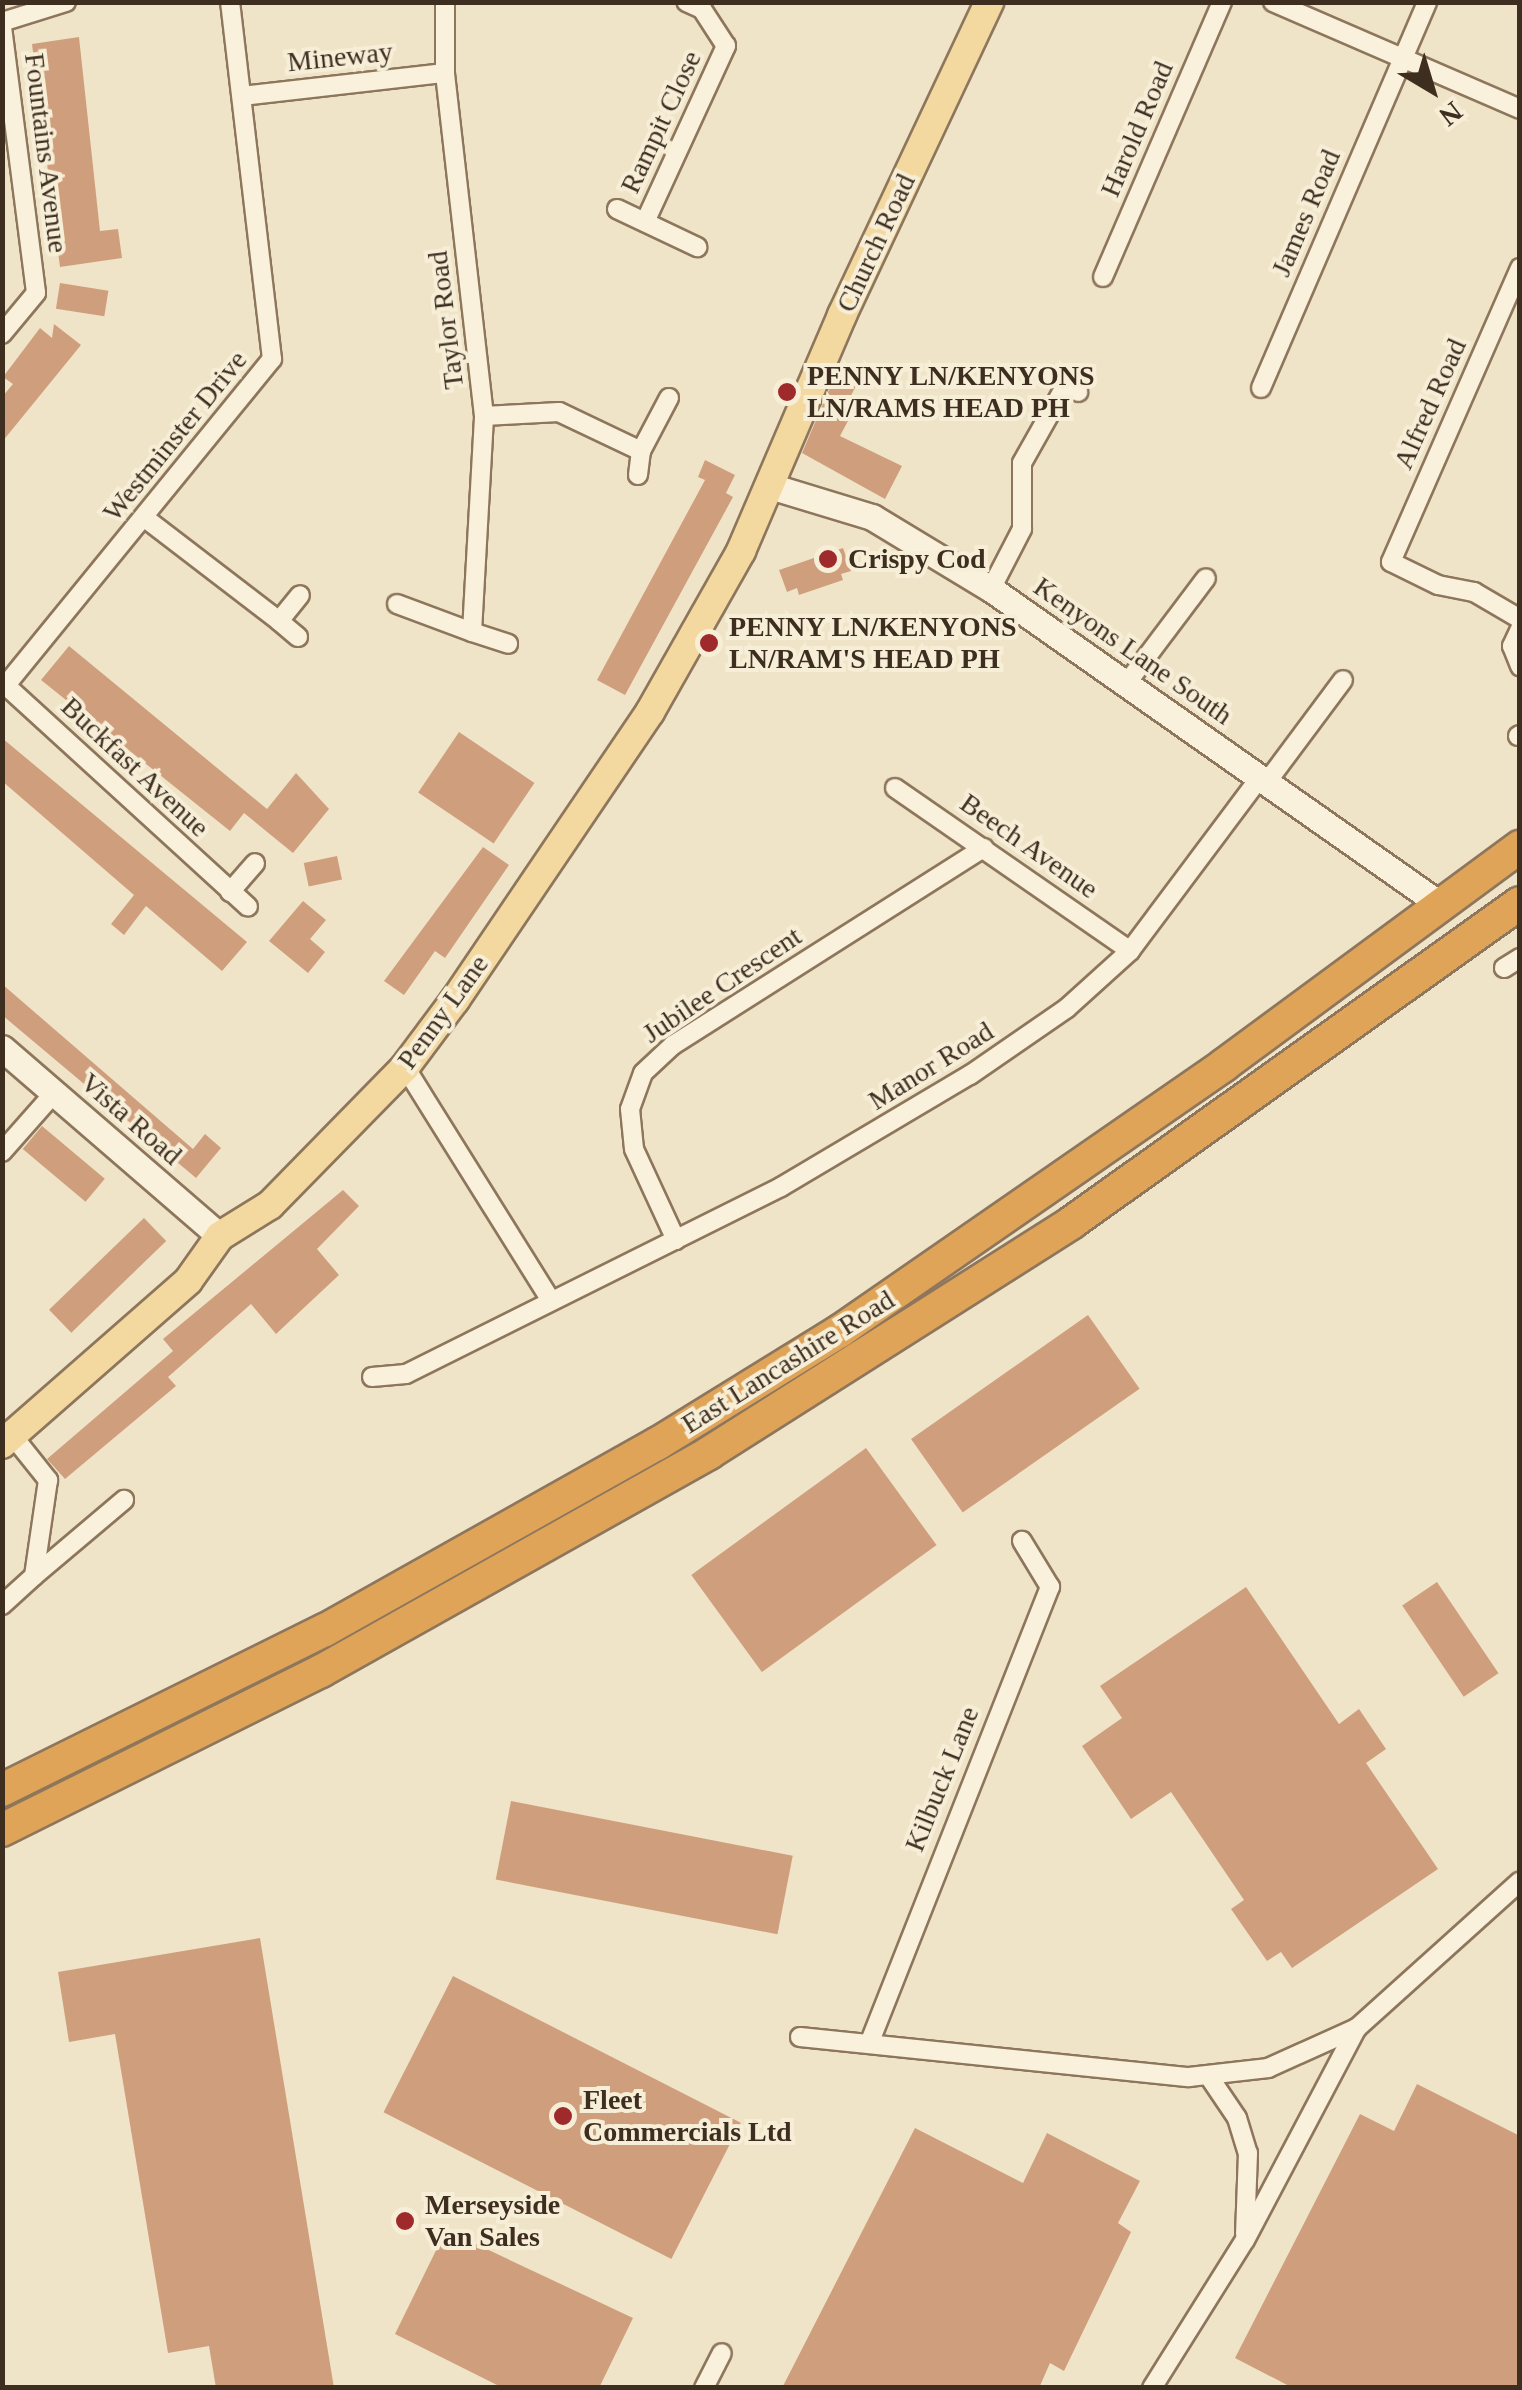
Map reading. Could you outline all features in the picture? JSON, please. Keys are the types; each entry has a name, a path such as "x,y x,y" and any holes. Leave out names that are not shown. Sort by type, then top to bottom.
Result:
{"highway":[{"name":"East Lancashire Road","path":"2,1790 325,1630 657,1444 840,1331 1224,1066 1520,846"},
{"name":"East Lancashire Road","path":"2,1830 272,1696 537,1554 835,1375 1086,1212 1399,995 1520,903"},
{"path":"1399,995 1520,918"}],"main road":[{"name":"Church Road","path":"770,486 842,315 988,2"},
{"name":"Penny Lane","path":"8,1439 188,1280 220,1236 270,1206 405,1066 650,712 770,486"}],"street":[{"path":"2,24 66,2"},
{"name":"Westminster Drive","path":"4,684 272,359 230,2"},
{"name":"Taylor Road","path":"446,2 445,73 484,416 472,632"},
{"name":"Rampit Close","path":"645,222 726,46 702,9 686,2"},
{"name":"Harold Road","path":"1103,277 1222,2"},
{"path":"1273,2 1520,109"},
{"name":"James Road","path":"1261,388 1427,2"},
{"name":"Fountains Avenue","path":"2,24 36,293 2,334"},
{"name":"Mineway","path":"242,96 445,73"},
{"name":"Rampit Close","path":"617,210 697,247"},
{"name":"Alfred Road","path":"1519,272 1390,562 1438,586 1474,592 1520,619"},
{"path":"991,589 1022,529 1022,463 1065,384"},
{"path":"638,475 642,451 669,398"},
{"path":"484,416 559,412 642,451"},
{"name":"Kenyons Lane South","path":"770,486 872,517 991,589 1441,905"},
{"path":"144,518 298,636"},
{"path":"1128,682 1206,578"},
{"path":"279,621 300,596"},
{"path":"398,604 508,644"},
{"path":"1520,629 1512,646 1520,666"},
{"name":"Manor Road","path":"372,1377 406,1374 821,1165 970,1075 1067,1008 1130,951 1343,680"},
{"name":"Buckfast Avenue","path":"4,684 248,908"},
{"name":"Beech Avenue","path":"895,788 1130,951"},
{"name":"Jubilee Crescent","path":"676,1240 634,1149 630,1110 643,1073 673,1045 984,848"},
{"path":"230,892 255,863"},
{"name":"Vista Road","path":"2,1048 220,1236"},
{"path":"405,1066 550,1299"},
{"path":"2,1152 55,1092"},
{"path":"8,1439 48,1480 34,1576"},
{"path":"2,1605 124,1500"},
{"name":"Kilbuck Lane","path":"868,2044 1050,1587 1022,1541"},
{"path":"800,2037 1210,2078 1268,2068 1357,2028 1520,1881"},
{"path":"1152,2388 1245,2240 1357,2028"},
{"path":"1210,2078 1237,2118 1248,2153 1245,2240"},
{"path":"704,2388 722,2353"}],"building":[{"path":"79,37 100,231 118,229 122,258 60,267 32,44"},
{"path":"60,283 108,291 104,316 56,309"},
{"path":"54,324 81,345 2,442 2,397 13,384 3,377 40,328 52,338"},
{"path":"837,371 858,382 841,415 849,419 840,436 902,466 885,499 802,453"},
{"path":"705,460 735,475 726,493 733,497 625,695 597,680 705,480 698,477"},
{"path":"843,548 851,571 841,574 843,580 799,595 797,588 787,592 779,570"},
{"path":"69,646 267,809 296,773 329,809 293,853 244,813 230,831 41,680"},
{"path":"459,732 534,783 494,843 418,793"},
{"path":"2,738 247,942 222,971 146,906 124,935 111,924 134,895 2,781"},
{"path":"483,847 509,865 445,958 435,951 404,995 384,981"},
{"path":"337,856 342,879 309,887 304,863"},
{"path":"303,901 326,920 310,939 325,952 308,973 269,941"},
{"path":"2,984 193,1149 205,1134 221,1148 196,1178 2,1015"},
{"path":"42,1126 105,1179 86,1202 23,1149"},
{"path":"343,1190 359,1206 317,1249 339,1275 276,1334 251,1304 168,1377 176,1386 65,1479 47,1459 173,1351 163,1339"},
{"path":"144,1218 166,1241 71,1333 49,1310"},
{"path":"1088,1315 1140,1389 963,1513 911,1439"},
{"path":"866,1448 937,1545 762,1672 691,1575"},
{"path":"1437,1582 1499,1673 1464,1697 1402,1605"},
{"path":"1246,1587 1339,1724 1359,1709 1386,1749 1366,1763 1438,1869 1292,1968 1281,1952 1267,1961 1231,1909 1244,1900 1171,1792 1131,1819 1082,1746 1122,1718 1100,1686"},
{"path":"511,1801 793,1856 777,1934 496,1880"},
{"path":"260,1938 334,2388 216,2388 209,2346 168,2353 115,2034 69,2042 58,1972"},
{"name":"Fleet Commercials Ltd","path":"453,1976 741,2123 671,2259 384,2112"},
{"path":"1417,2084 1520,2136 1520,2388 1293,2388 1235,2358 1360,2114 1394,2131"},
{"path":"915,2128 1023,2183 1047,2133 1140,2181 1118,2223 1131,2232 1064,2371 1050,2363 1039,2388 782,2388"},
{"path":"446,2230 633,2318 599,2388 503,2388 395,2334"}],"place":[{"name":"PENNY LN/KENYONS LN/RAMS HEAD PH","path":"787,392"},
{"name":"Crispy Cod","path":"828,559"},
{"name":"PENNY LN/KENYONS LN/RAM'S HEAD PH","path":"709,643"},
{"name":"Fleet Commercials Ltd","path":"563,2116"},
{"name":"Merseyside Van Sales","path":"405,2221"}]}
